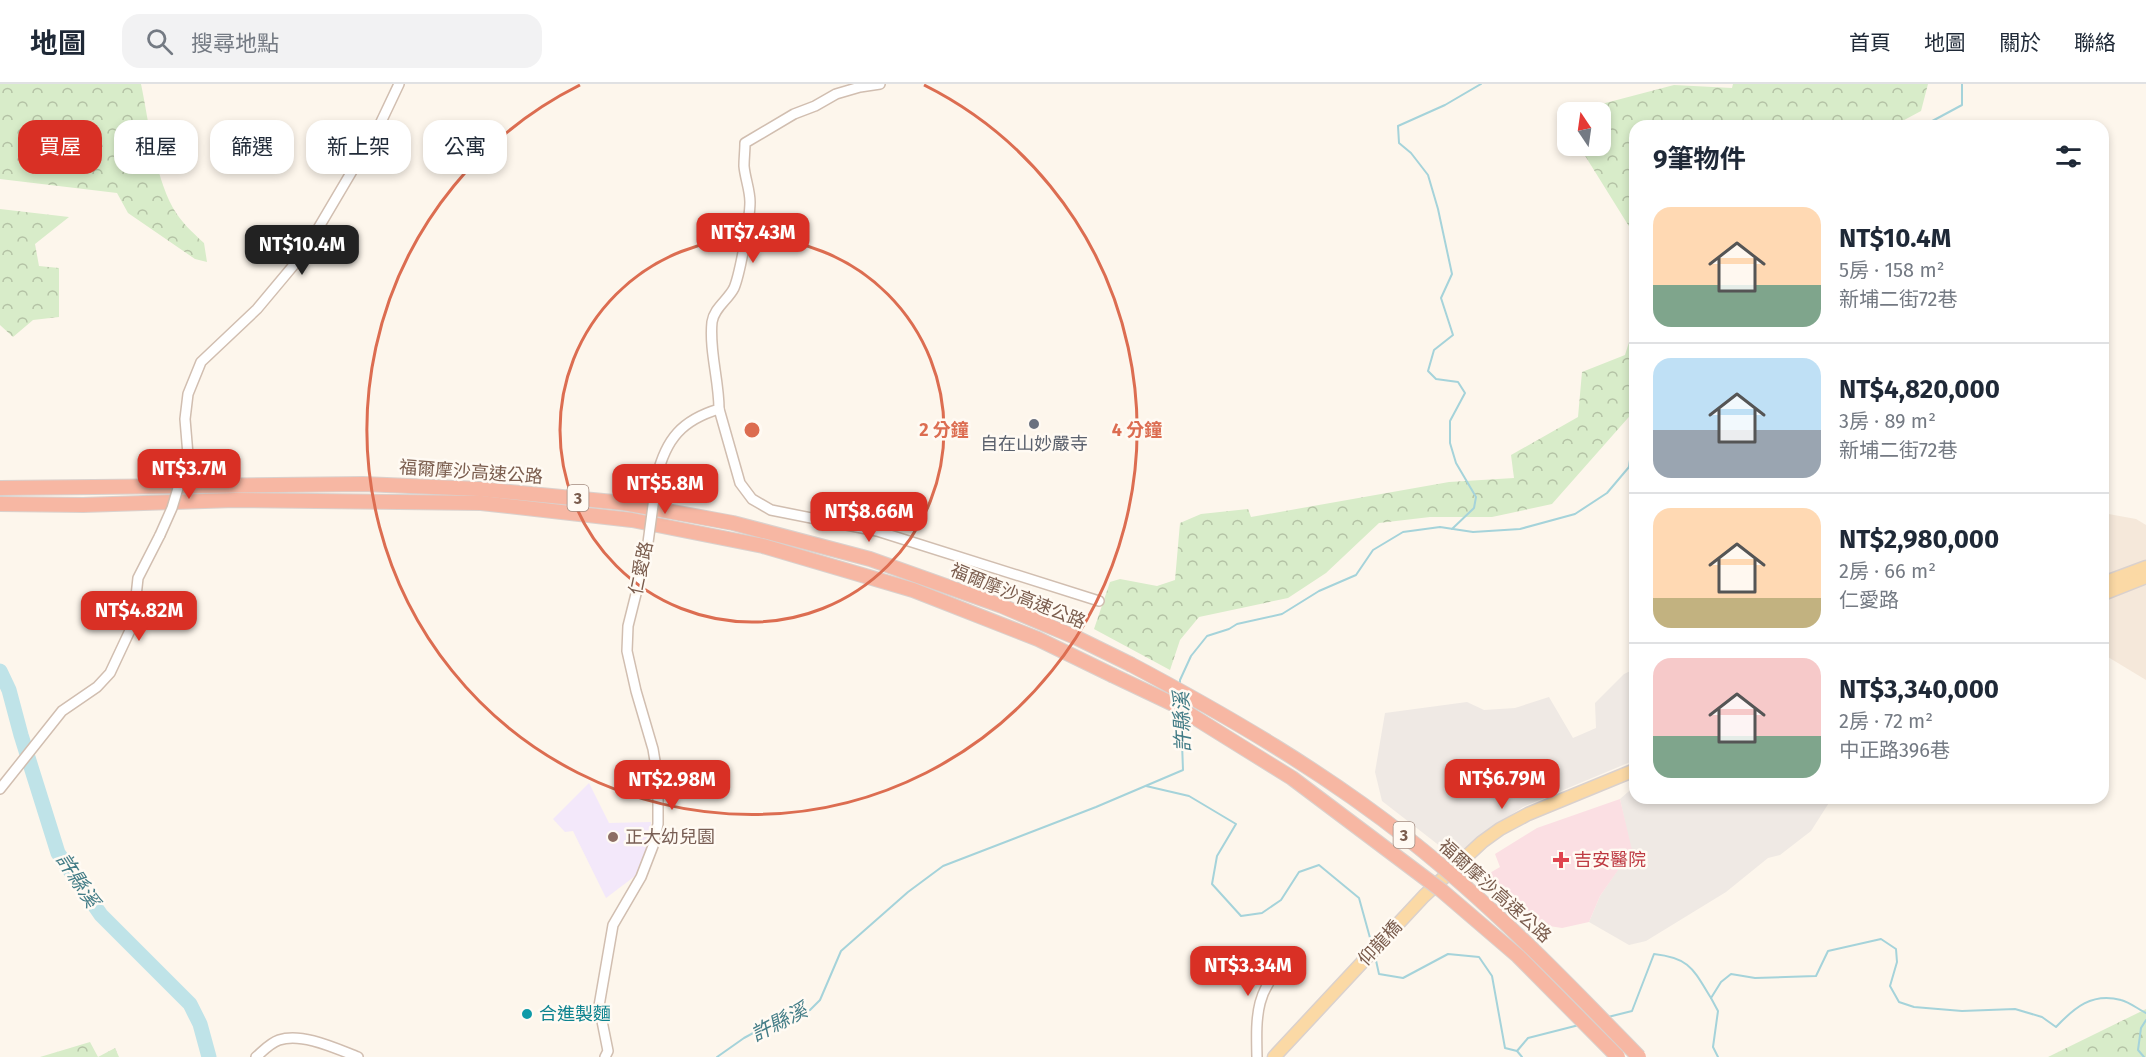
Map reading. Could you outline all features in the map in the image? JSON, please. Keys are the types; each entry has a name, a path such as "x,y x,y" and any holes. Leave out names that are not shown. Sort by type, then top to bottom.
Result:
{"highway":[{"name":"福爾摩沙高速公路","path":"0,488 363,484 480,489 624,503 733,523 870,560 1002,606 1130,664 1298,759 1411,841 1522,938 1639,1057"},
{"name":"福爾摩沙高速公路","path":"0,504 83,505 235,500 482,503 632,520 763,546 913,590 1038,639 1173,704 1292,778 1441,890 1518,956 1618,1057"}],"main road":[{"path":"2109,581 2146,567"},
{"path":"2109,592 2146,577"},
{"name":"仰龍橋","path":"1274,1057 1409,912 1459,862 1500,829 1528,814 1629,772"}],"street":[{"path":"3,786 63,711 97,687 110,673 133,624 138,578 172,508 188,455 185,420 194,374 201,362 257,309 303,254 381,122 399,84"},
{"path":"880,84 836,94 815,106 794,114 745,143 744,168 750,204 746,233 734,288 717,309 713,318 711,336 719,390 719,409 740,483 752,499 771,510 877,531 1099,601"},
{"name":"仁愛路","path":"605,1057 608,1051 599,1006 613,925 641,877 653,846 658,824 658,779 653,749 627,651 628,626 647,550 662,454 675,435 689,422 719,409"},
{"path":"1257,1057 1256,1015 1262,994 1275,972 1290,960"},
{"path":"256,1057 279,1040 296,1037 358,1057"}],"shaded area":[{"path":"2109,514 2136,519 2146,525 2146,680 2109,658"},
{"path":"1629,672 1629,763 1523,807 1454,857 1382,801 1375,772 1385,713 1467,702 1484,710 1515,708 1549,697 1573,738 1596,728 1595,703"},
{"name":"正大幼兒園","path":"589,783 609,823 651,822 649,841 639,873 606,898 573,831 565,832 553,819"},
{"path":"1629,791 1629,804 1828,804 1811,831 1780,855 1768,858 1726,892 1646,941 1629,945 1589,922 1600,896 1631,850 1620,799"},
{"name":"吉安醫院","path":"1620,799 1632,850 1600,896 1589,922 1562,928 1530,923 1483,877 1500,867 1495,854 1537,828"}],"green space":[{"path":"0,84 141,84 148,120 114,120 114,174 160,174 173,208 204,243 207,262 195,259 128,213 117,193 0,179"},
{"path":"1733,84 1928,84 1921,111 1904,120 1629,120 1629,226 1585,156 1611,156 1609,102 1674,85 1732,88"},
{"path":"0,209 69,217 35,244 39,266 59,268 59,317 33,320 13,337 0,325"},
{"path":"1629,342 1629,417 1552,504 1492,517 1430,517 1379,523 1326,573 1288,598 1199,617 1180,640 1170,670 1094,629 1110,582 1120,579 1157,586 1175,580 1180,523 1201,514 1248,509 1251,517 1449,482 1514,478 1511,455 1578,417 1582,372 1625,355"},
{"path":"2146,1009 2146,1057 2048,1057"},
{"path":"90,1042 98,1057 40,1057"},
{"path":"115,1048 119,1057 98,1057"}],"waterway":[{"path":"1452,529 1474,508 1476,497 1456,463 1450,443 1450,421 1465,393 1458,382 1436,379 1428,371 1434,350 1453,335 1441,298 1452,274 1428,175 1411,153 1399,143 1398,126 1445,105 1481,84"},
{"name":"許縣溪","path":"1934,120 1962,105 1962,84"},
{"name":"許縣溪","path":"1180,685 1191,656 1207,636 1237,624 1282,614 1319,591 1356,575 1373,550 1403,532 1440,527 1473,532 1520,529 1575,514 1607,493 1629,467"},
{"name":"許縣溪","path":"0,671 9,690 58,853 101,915 190,1004 200,1024 209,1057"},
{"name":"許縣溪","path":"717,1057 744,1038 777,1020 810,1010 820,1000 841,951 908,892 943,866 1096,807 1183,770 1181,715"},
{"path":"1146,786 1189,796 1236,824 1217,856 1212,884 1241,916 1262,913 1281,900 1299,872 1319,865 1359,898 1372,945"},
{"path":"1608,1017 1632,1011 1654,954 1676,958 1683,962 1695,972 1711,998 1721,982 1731,974 1755,978 1816,976 1828,951 1881,939 1896,949 1897,962 1890,986 1899,1002 1914,1007 1962,1011 2015,1009 2042,1017 2056,1027 2084,1003 2101,998 2124,1001 2146,1013"},
{"path":"1375,956 1379,974 1403,978 1448,954 1479,957 1492,976 1505,1048 1517,1051 1528,1038 1579,1025"},
{"path":"1711,998 1718,1011 1713,1047 1718,1057"},
{"path":"2144,1057 2138,1050 2141,1028 2146,1020"},
{"path":"1517,1051 1522,1057"}],"place":[{"name":"自在山妙嚴寺","path":"1034,424"},
{"name":"正大幼兒園","path":"613,837"},
{"name":"吉安醫院","path":"1561,860"},
{"name":"合進製麵","path":"527,1014"}]}
